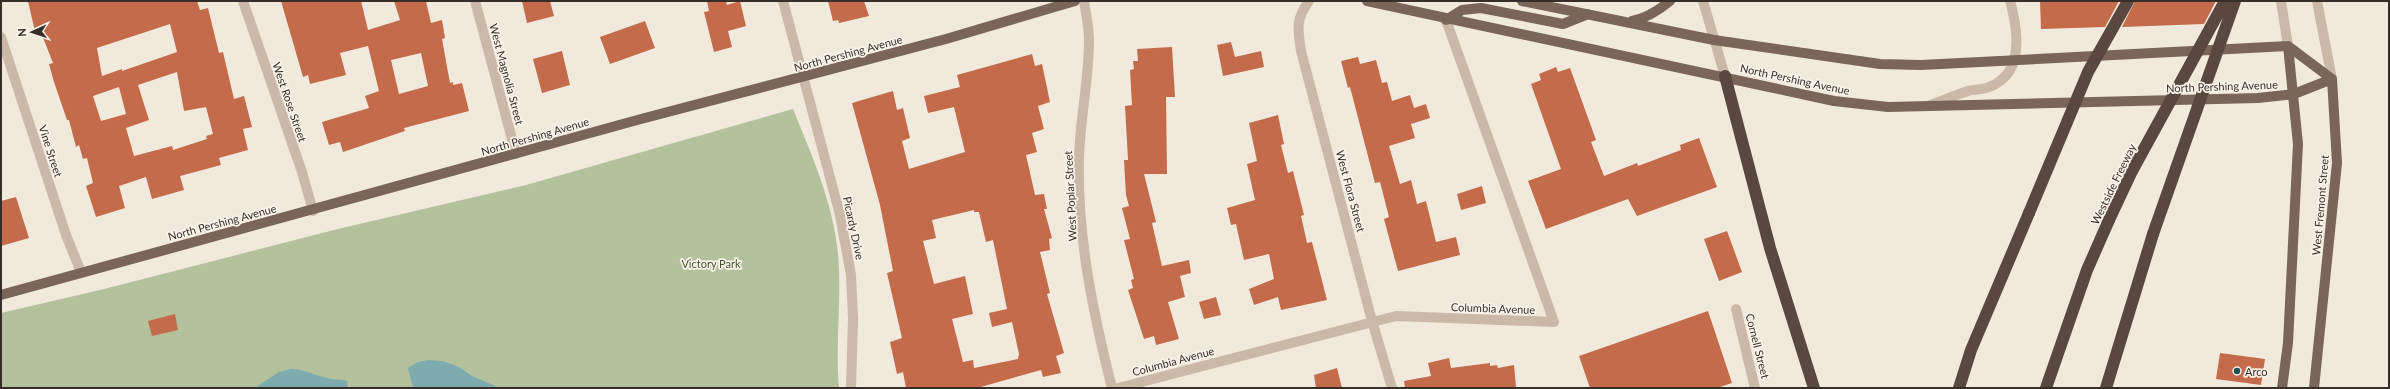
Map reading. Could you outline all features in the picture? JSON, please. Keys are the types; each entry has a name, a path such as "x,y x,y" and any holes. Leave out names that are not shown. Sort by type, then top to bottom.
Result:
{"highway":[{"path":"1959,388 1972,350 2088,72 2128,1"},
{"name":"Westside Freeway","path":"2046,388 2087,270 2109,220 2132,171 2225,1"},
{"path":"2106,388 2152,234 2235,1"},
{"path":"1725,76 1770,248 1814,388"}],"main road":[{"name":"North Pershing Avenue","path":"1,295 81,272 313,211 516,154 946,39 1075,1"},
{"name":"North Pershing Avenue","path":"1366,1 1446,20 1725,76 1834,101 1888,107 2258,98 2294,94 2332,79"},
{"path":"1522,1 1714,40 1880,64 1921,65 2288,46 2332,79"},
{"path":"1627,22 1644,18 1658,11 1670,1"},
{"path":"1446,20 1462,10 1481,8 1563,24 1588,14"},
{"path":"2282,388 2288,344 2297,152 2294,94 2288,46"},
{"name":"West Fremont Street","path":"2314,388 2337,163 2332,79"}],"street":[{"name":"West Rose Street","path":"243,1 302,172 313,211"},
{"name":"West Magnolia Street","path":"475,1 516,154"},
{"name":"Picardy Drive","path":"783,1 840,215 851,275 853,318 851,388"},
{"name":"West Poplar Street","path":"1084,1 1089,40 1081,113 1079,159 1080,204 1088,275 1097,328 1112,388"},
{"name":"West Flora Street","path":"1309,1 1300,14 1298,32 1301,51 1372,321 1392,388"},
{"path":"1703,1 1725,76"},
{"path":"1927,107 1969,91 1989,88 2002,81 2016,59 2016,23 2010,1"},
{"path":"2281,1 2288,46"},
{"name":"West Fremont Street","path":"2317,1 2332,79"},
{"name":"Columbia Avenue","path":"1118,388 1396,316 1554,322 1446,20"},
{"name":"Vine Street","path":"1,37 66,235 81,272"},
{"name":"Cornell Street","path":"1736,309 1756,388"}],"green space":[{"name":"Victory Park","path":"793,109 821,180 832,216 839,271 839,388 1,388 1,313 104,289 338,229 526,185"}],"water":[{"path":"428,360 443,361 459,367 472,376 500,388 413,388 408,368 418,362"},
{"path":"291,369 301,370 327,378 347,381 348,388 255,388 279,372"}],"building":[{"path":"28,1 197,1 200,10 208,8 219,53 223,52 234,99 244,96 252,127 243,129 248,150 219,158 221,165 180,176 184,190 152,199 146,177 119,186 125,208 96,217 86,186 93,183 87,158 83,159 79,145 76,147 69,120 67,120 49,64 53,63 42,35 36,36","holes":["170,24 177,52 122,71 122,69 102,76 97,48","177,72 184,111 206,107 213,134 206,136 207,139 173,150 172,146 134,156 126,128 149,120 138,85","119,87 126,114 101,121 93,96"]},
{"path":"281,1 361,1 368,30 400,20 394,1 426,1 431,23 442,20 445,38 442,39 450,83 453,82 453,85 462,83 469,111 404,128 405,131 343,152 340,142 329,145 322,122 369,108 365,96 379,91 368,46 340,53 346,75 310,84 308,75 303,77","holes":["421,53 428,86 399,94 391,60"]},
{"path":"522,1 550,1 554,16 527,23"},
{"path":"707,1 726,1 727,5 740,1 746,26 728,31 732,47 714,52 704,12 709,11"},
{"path":"828,1 864,1 869,16 839,23 838,20 833,21"},
{"path":"2040,1 2119,1 2105,27 2041,29"},
{"path":"2135,1 2216,1 2204,24 2122,27"},
{"path":"645,21 655,48 610,64 600,37"},
{"path":"1231,42 1235,57 1261,51 1264,67 1223,76 1217,45"},
{"path":"1172,47 1175,97 1166,97 1167,174 1144,174 1156,222 1152,223 1162,266 1189,260 1191,273 1180,276 1185,297 1168,302 1179,339 1156,345 1154,336 1144,339 1128,290 1133,288 1131,280 1134,279 1124,240 1130,239 1122,208 1129,206 1126,195 1124,160 1128,160 1125,106 1132,105 1130,70 1134,69 1133,61 1138,61 1137,49"},
{"path":"562,51 570,85 542,93 533,59"},
{"path":"1032,54 1035,66 1042,64 1050,102 1038,106 1044,129 1032,133 1037,152 1026,155 1035,195 1044,194 1047,209 1044,209 1052,238 1049,239 1050,250 1040,252 1050,293 1047,294 1064,353 1056,356 1061,373 1043,377 1041,370 977,388 906,388 903,372 897,374 890,342 902,338 887,273 893,271 880,205 852,103 893,91 897,110 903,108 910,138 902,141 909,169 965,152 954,107 928,113 924,96 960,87 957,75","holes":["974,210 974,212 979,212 986,242 993,240 1007,309 989,313 992,327 1012,322 1019,354 1018,359 974,368 973,360 963,362 952,319 973,314 965,276 934,284 923,241 936,238 932,220"]},
{"path":"1358,57 1360,64 1376,60 1382,83 1387,82 1392,101 1410,95 1414,108 1426,104 1430,118 1411,124 1415,138 1389,146 1400,184 1411,180 1417,204 1426,201 1436,242 1456,237 1460,255 1398,271 1384,219 1389,217 1380,182 1375,183 1350,87 1348,88 1341,61"},
{"path":"1556,67 1558,72 1570,68 1596,140 1591,142 1604,176 1637,163 1638,166 1681,150 1680,145 1699,138 1717,187 1637,216 1628,199 1546,229 1528,181 1561,169 1531,84 1541,80 1539,74"},
{"path":"1278,115 1284,144 1281,145 1288,173 1293,171 1304,215 1301,216 1307,243 1312,242 1327,300 1281,310 1278,297 1254,305 1249,289 1274,279 1269,254 1244,260 1236,224 1231,225 1227,208 1255,200 1247,164 1257,161 1249,123"},
{"path":"1482,186 1486,203 1461,210 1457,194"},
{"path":"16,197 29,238 1,246 1,201"},
{"path":"1727,231 1742,272 1719,281 1704,239"},
{"path":"1216,297 1221,315 1204,319 1199,302"},
{"path":"1708,311 1732,383 1717,388 1590,388 1579,356"},
{"path":"175,314 178,330 152,336 148,321"},
{"path":"2220,353 2265,359 2261,385 2216,379"},
{"path":"1449,358 1451,368 1490,363 1490,366 1497,365 1498,368 1514,365 1516,387 1405,388 1404,381 1431,376 1428,363"},
{"path":"1337,368 1342,388 1316,388 1314,375"}],"place":[{"name":"Arco","path":"2237,371"}]}
